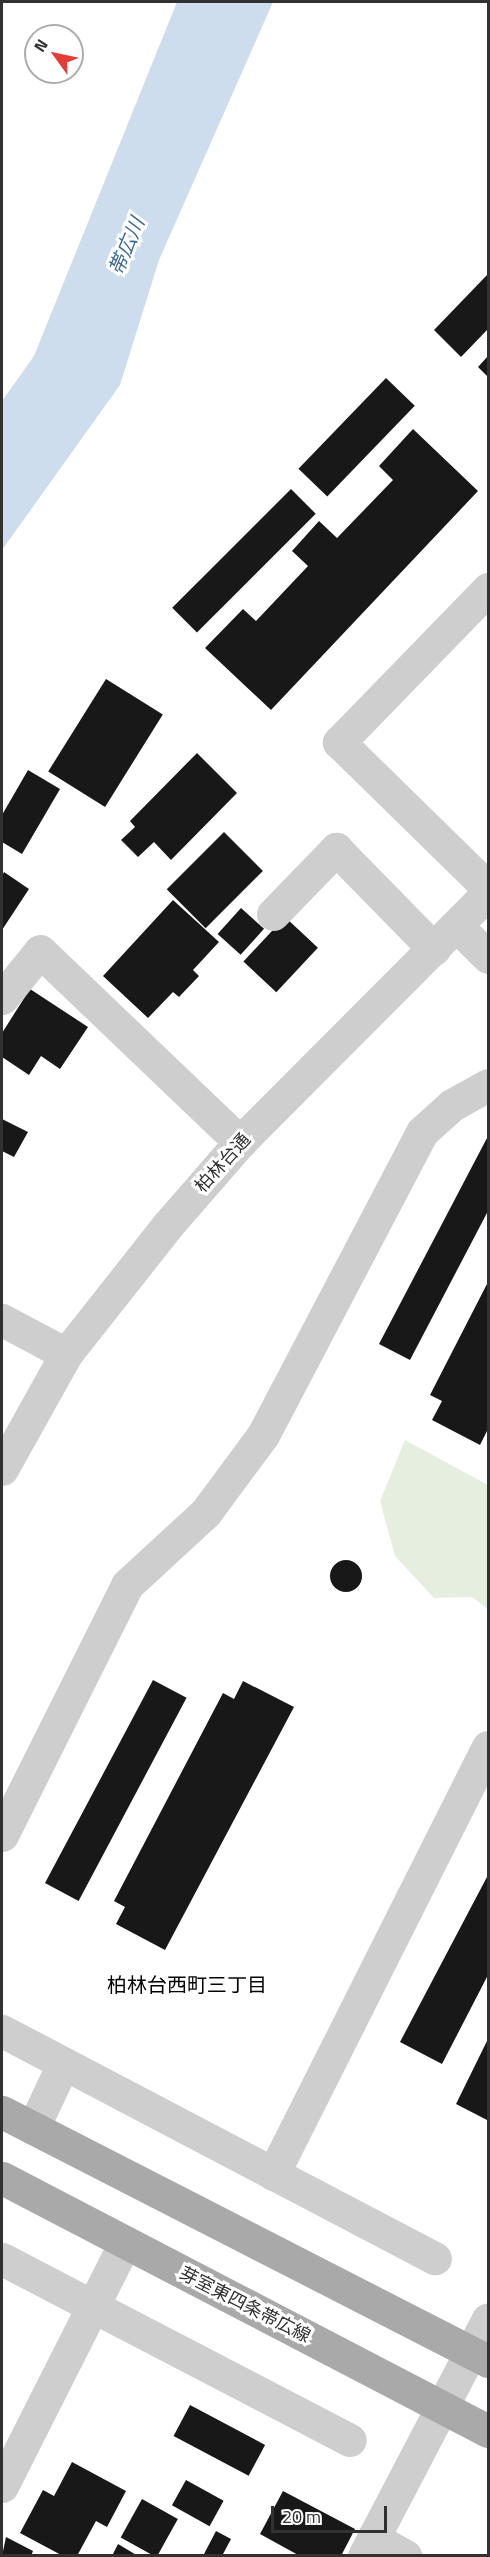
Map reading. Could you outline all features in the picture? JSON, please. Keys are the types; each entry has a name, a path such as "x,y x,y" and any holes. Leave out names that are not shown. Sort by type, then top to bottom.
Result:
{"main road":[{"path":"2,2112 479,2357"},
{"name":"芽室東四条帯広線","path":"2,2178 489,2431"}],"street":[{"path":"489,589 339,742 489,890"},
{"path":"273,914 336,849 434,949"},
{"name":"柏林台通","path":"2,1469 66,1354 240,1142 457,926 489,890"},
{"path":"457,926 489,957"},
{"path":"2,998 40,951 240,1142"},
{"path":"2,1835 127,1585 206,1512 263,1435 422,1132 452,1105 489,1085"},
{"path":"2,1320 66,1354"},
{"path":"273,2174 489,1747"},
{"path":"2,2031 435,2258"},
{"path":"33,2128 63,2064"},
{"path":"2,2486 125,2242"},
{"path":"2,2259 350,2440"},
{"path":"405,2556 368,2547 443,2408 479,2357 489,2319"}],"shaded area":[{"path":"405,1440 488,1485 488,1609 472,1597 434,1598 395,1556 380,1501"}],"water":[{"name":"帯広川","path":"177,2 273,2 159,260 120,385 2,550 2,401 34,356"}],"building":[{"path":"488,274 488,329 461,357 434,330"},
{"path":"488,356 488,377 478,367"},
{"path":"386,378 415,406 327,496 298,469"},
{"path":"413,429 478,491 271,710 205,648 243,609 256,621 308,566 292,551 319,521 337,538 393,480 379,466"},
{"path":"291,489 316,514 197,633 172,608"},
{"path":"106,679 163,715 105,807 48,771"},
{"path":"197,753 237,793 171,860 154,842 138,857 121,840 135,827 130,821"},
{"path":"28,770 60,789 22,854 2,842 2,815"},
{"path":"224,832 263,871 206,928 167,889"},
{"path":"4,872 29,889 2,930 2,876"},
{"path":"173,900 219,942 193,970 199,976 179,997 173,992 148,1018 103,976"},
{"path":"241,908 264,929 241,955 218,934"},
{"path":"285,917 318,948 276,992 243,962"},
{"path":"30,989 88,1027 60,1069 41,1056 29,1075 2,1057 2,1033"},
{"path":"2,1119 28,1132 14,1157 2,1151"},
{"path":"487,1138 488,1211 410,1360 379,1344"},
{"path":"488,1282 488,1429 480,1445 432,1420 442,1401 430,1395"},
{"path":"346,1560 357,1565 362,1576 357,1587 346,1592 335,1587 330,1576 335,1565"},
{"path":"153,1680 187,1698 79,1901 45,1883"},
{"path":"243,1681 294,1707 165,1950 116,1924 125,1907 114,1901 223,1693 234,1699"},
{"path":"488,1875 488,1975 442,2064 400,2042"},
{"path":"488,2039 488,2117 487,2120 456,2104"},
{"path":"190,2405 265,2445 249,2476 174,2436"},
{"path":"72,2462 126,2491 107,2527 96,2521 77,2556 63,2556 20,2533 43,2490 54,2496"},
{"path":"186,2480 224,2501 210,2526 172,2505"},
{"path":"283,2491 355,2529 341,2556 300,2556 260,2534"},
{"path":"142,2499 178,2519 157,2556 121,2537"},
{"path":"216,2531 231,2539 222,2556 203,2556"},
{"path":"6,2537 33,2551 31,2556 2,2556"},
{"path":"118,2544 138,2556 112,2556"}],"district":[{"name":"柏林台西町三丁目","path":"187,1984"}]}
